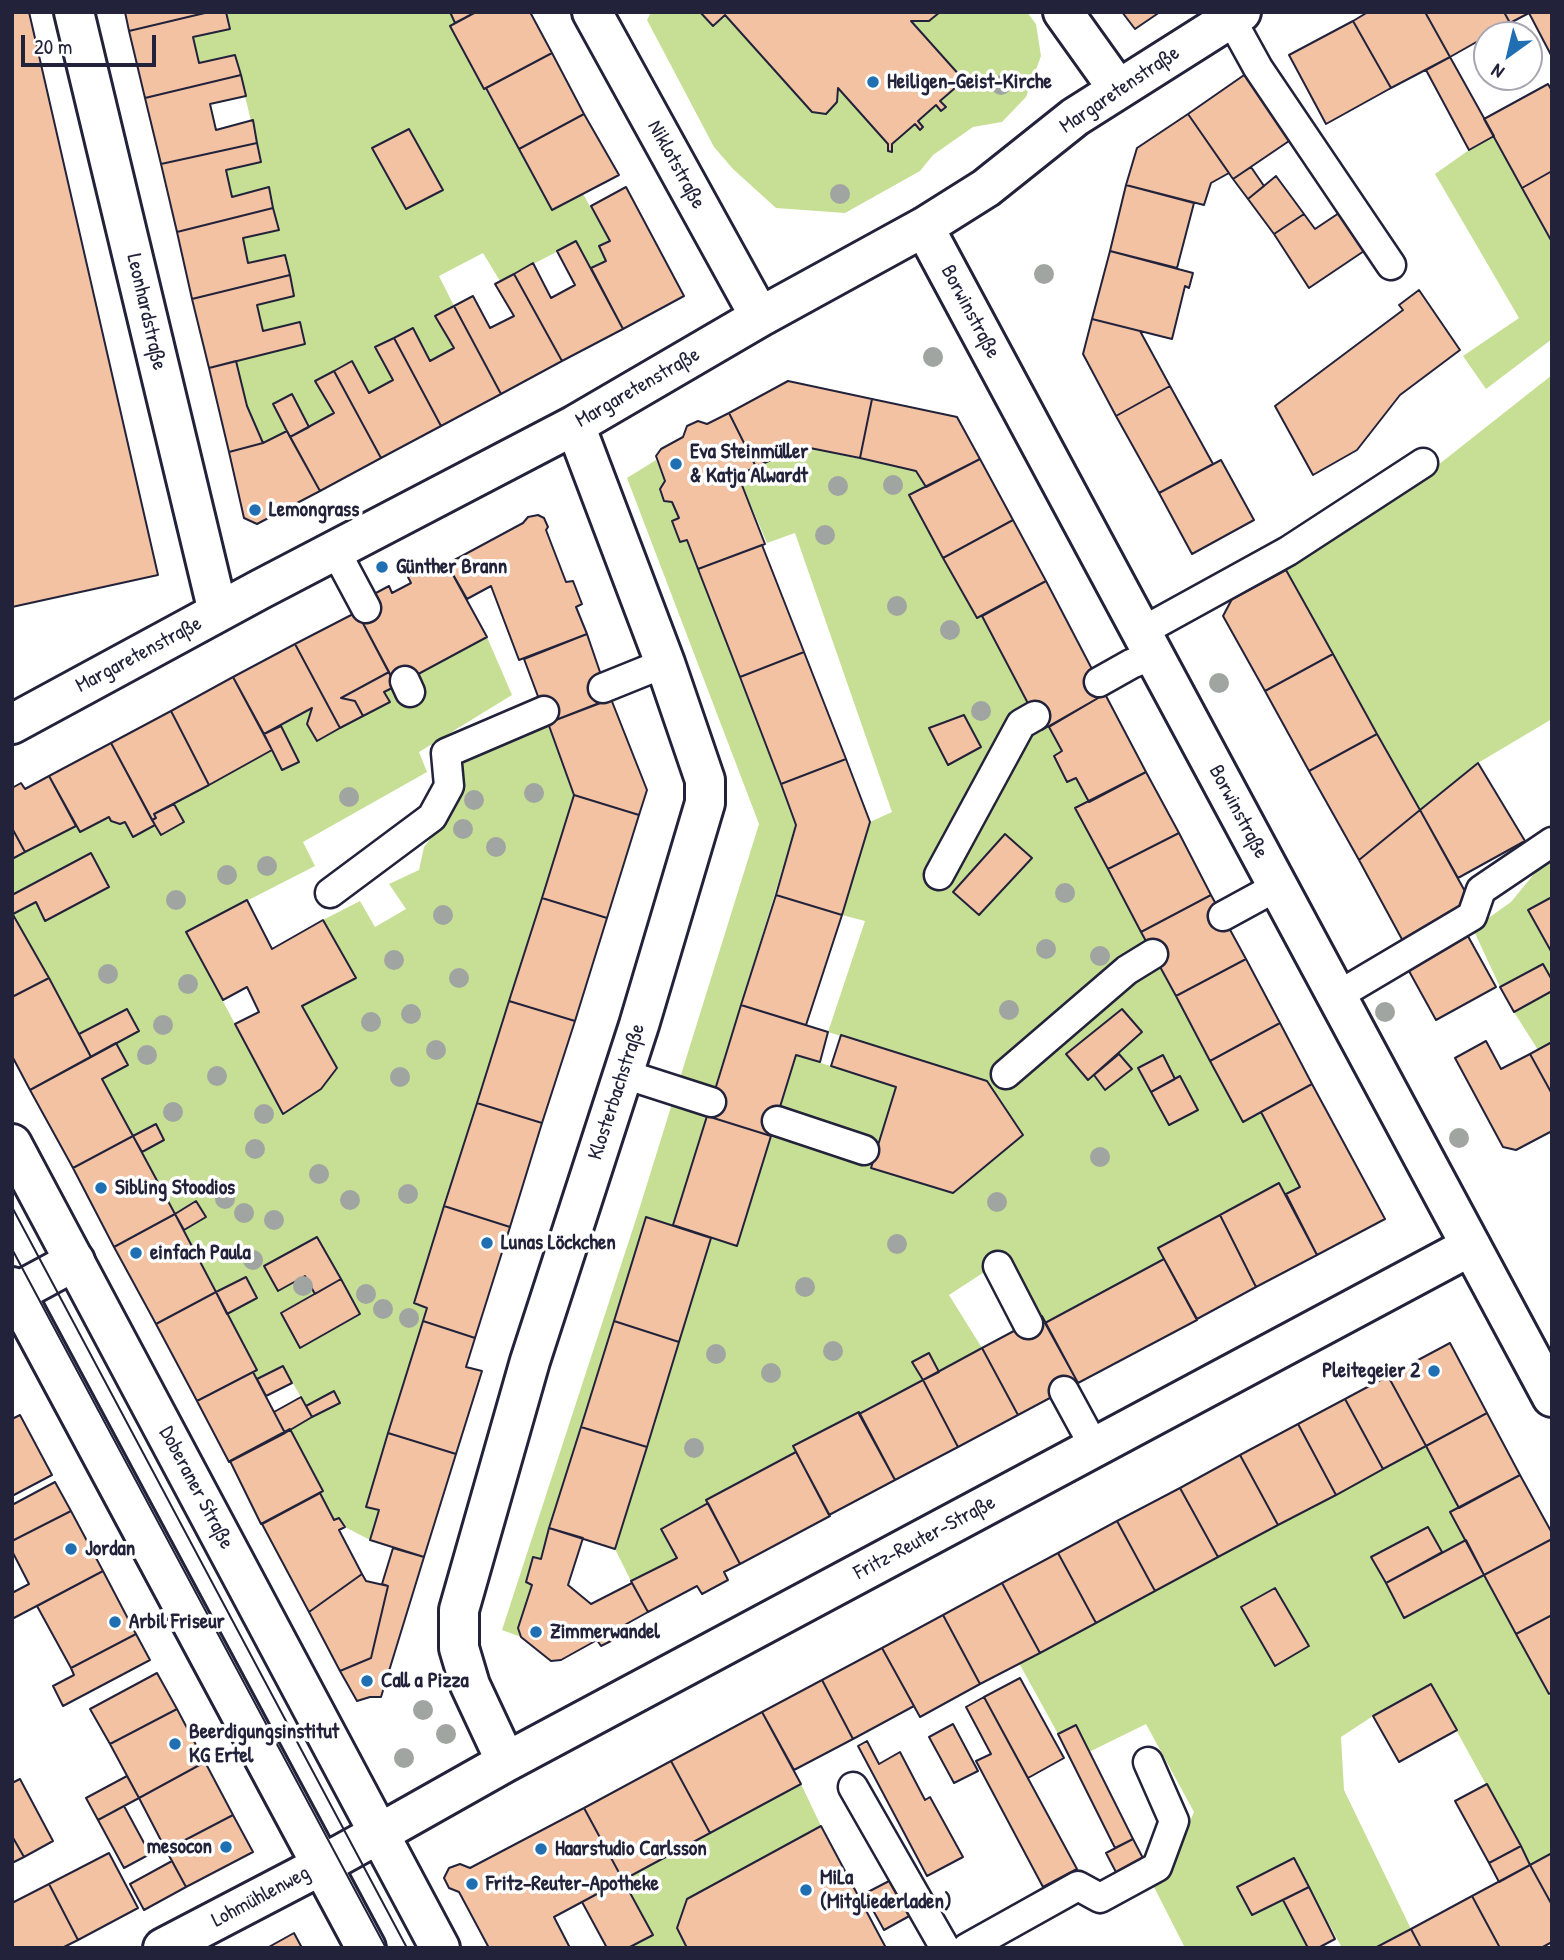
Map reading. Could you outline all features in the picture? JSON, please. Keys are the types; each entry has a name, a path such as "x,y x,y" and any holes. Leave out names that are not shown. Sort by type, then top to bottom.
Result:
{"street":[{"name":"Leonhardstraße","path":"74,12 218,612"},
{"name":"Niklotstraße","path":"592,12 760,317"},
{"path":"1063,12 1118,89"},
{"name":"Margaretenstraße","path":"12,724 218,612 575,425 760,317 924,227 986,188 1075,117 1236,16"},
{"name":"Borwinstraße","path":"924,227 1552,1397"},
{"name":"Klosterbachstraße","path":"506,1762 470,1685 459,1648 459,1610 530,1361 624,1073 705,803 705,780 665,663 575,425"},
{"name":"Doberaner Straße","path":"12,1143 440,1948"},
{"name":"Fritz-Reuter-Straße","path":"380,1833 506,1762 1471,1246"},
{"path":"75,1261 13,1292 366,1948"},
{"path":"322,1865 380,1833"},
{"name":"Lohmühlenweg","path":"163,1948 322,1865"}],"lane":[{"path":"1236,16 1258,68 1391,265"},
{"path":"1099,682 1131,664 1147,644 1423,463"},
{"path":"335,550 366,608"},
{"path":"603,688 665,663"},
{"path":"330,893 432,817 449,786 446,753 544,711"},
{"path":"939,875 1021,724 1035,716"},
{"path":"1337,996 1472,916 1481,890 1552,842"},
{"path":"1223,916 1278,886"},
{"path":"1006,1074 1126,970 1153,954"},
{"path":"624,1073 711,1102"},
{"path":"776,1121 864,1150"},
{"path":"998,1266 1028,1324"},
{"path":"1064,1391 1095,1448"},
{"path":"967,1948 1010,1938 1079,1886 1100,1898 1157,1867 1174,1821 1148,1762"},
{"path":"853,1787 945,1948"}],"green space":[{"path":"226,12 450,12 455,23 450,26 552,209 583,194 610,241 599,246 606,261 591,268 576,242 500,281 483,253 439,276 454,306 435,316 454,348 430,361 412,328 375,347 393,380 369,393 352,361 316,381 334,413 309,427 291,395 273,404 287,431 263,443 247,406 236,361 305,343 300,322 263,331 257,305 294,296 285,255 248,263 243,238 278,230 269,188 232,197 226,170 261,162 235,55 199,63 193,37 229,29"},
{"path":"651,12 1027,12 1036,24 1041,56 1026,97 1002,122 973,127 933,155 920,171 845,213 776,208 733,169 714,147 647,20"},
{"path":"1494,136 1552,242 1552,339 1486,389 1463,356 1519,318 1435,174"},
{"path":"1552,375 1552,719 1478,763 1420,810 1286,570 1438,465"},
{"path":"800,446 916,471 926,487 943,558 977,618 982,616 1043,729 1049,727 1062,751 1054,756 1066,782 1076,778 1089,802 1108,869 1243,1122 1261,1112 1300,1187 1286,1194 1279,1183 1159,1247 1164,1259 1045,1323 1009,1256 949,1295 982,1348 939,1372 913,1362 923,1380 793,1446 796,1452 661,1528 677,1558 632,1583 615,1549 711,1238 737,1245 796,1055 896,1087 871,1168 953,1193 1022,1135 987,1081 828,1032 865,921 842,915 870,822 892,812 795,533 767,543 738,475"},
{"path":"656,460 665,481 660,489 664,500 672,502 679,518 672,522 680,542 687,540 796,825 673,1225 646,1217 541,1559 533,1557 526,1582 532,1585 518,1628 521,1637 502,1630 638,1213 759,824 627,478"},
{"path":"487,637 512,695 419,752 427,772 303,842 315,866 186,932 283,1114 321,1089 337,1068 302,1006 356,978 323,920 360,901 375,927 406,909 389,884 419,870 424,847 452,811 462,764 548,723 574,795 414,1303 427,1308 366,1506 379,1510 370,1540 345,1527 339,1518 334,1520 320,1493 323,1490 290,1429 340,1403 334,1392 306,1406 283,1366 257,1379 227,1314 257,1297 246,1277 216,1292 184,1230 206,1217 196,1201 175,1214 142,1152 164,1140 156,1124 133,1136 102,1079 128,1065 116,1043 138,1031 127,1009 79,1034 13,914 36,902 45,920 109,886 91,853 12,895 12,859 76,826 80,831 109,817 111,821 120,824 125,822 133,837 155,825 161,835 184,822 174,804 272,750 282,770 299,762 281,726 312,708 307,724 317,740 389,702 384,692"},
{"path":"1552,858 1552,980 1542,964 1500,987 1473,929 1511,902 1543,863"},
{"path":"1552,991 1552,1042 1538,1050 1514,1012"},
{"path":"1426,1446 1459,1508 1466,1540 1442,1552 1428,1527 1372,1557 1404,1618 1484,1575 1552,1700 1552,1853 1530,1865 1431,1684 1341,1737 1344,1790 1411,1929 1375,1948 1342,1948 1293,1858 1237,1887 1252,1915 1283,1900 1308,1948 1185,1948 1152,1883 1170,1868 1194,1812 1146,1724 1089,1752 1076,1725 1058,1734 1019,1663"},
{"path":"801,1784 821,1826 687,1899 677,1928 687,1948 628,1948 623,1880"}],"building":[{"path":"12,12 29,12 158,575 12,607"},
{"path":"125,12 209,12 129,31"},
{"path":"209,12 226,12 230,29 193,37 199,63 235,55 241,75 145,98 129,31"},
{"path":"450,12 476,12 455,23"},
{"path":"476,12 530,12 552,53 484,89 450,26"},
{"name":"Heiligen-Geist-Kirche","path":"700,12 940,12 929,21 911,21 962,78 972,78 971,82 962,82 940,101 946,107 941,111 936,105 918,121 923,127 920,130 915,124 892,144 892,152 888,151 888,144 838,88 837,102 826,114 812,112 725,15 713,26"},
{"path":"1122,12 1160,12 1135,29"},
{"path":"1368,12 1425,12 1450,57 1391,88 1353,21"},
{"path":"1425,12 1504,12 1509,21 1473,21 1473,44 1450,57"},
{"path":"1504,12 1529,13 1514,21 1509,21"},
{"path":"1552,12 1551,55 1543,40 1543,21 1533,21 1529,13"},
{"path":"1353,21 1391,88 1326,124 1289,55"},
{"path":"552,53 584,114 519,149 486,88"},
{"path":"1450,57 1494,136 1469,150 1426,70"},
{"path":"1247,73 1292,139 1233,179 1188,114"},
{"path":"241,75 246,96 210,104 216,130 253,120 257,143 161,164 145,98"},
{"path":"1548,84 1552,91 1552,171 1522,188 1484,119 1535,91 1543,91 1543,87"},
{"path":"584,114 619,175 552,210 519,149"},
{"path":"1188,114 1229,173 1211,183 1204,205 1126,185 1137,148"},
{"path":"409,129 443,190 406,209 372,148"},
{"path":"257,143 261,162 226,170 232,197 269,187 273,208 177,232 161,164"},
{"path":"1251,167 1264,186 1248,199 1233,179"},
{"path":"1552,171 1552,242 1522,188"},
{"path":"1276,176 1304,214 1274,234 1248,199"},
{"path":"1126,185 1194,203 1177,268 1110,251"},
{"path":"626,187 684,296 623,329 591,268 606,261 599,246 610,241 591,206"},
{"path":"273,208 279,230 243,238 248,263 285,255 290,275 192,299 177,232"},
{"path":"1345,209 1370,247 1309,288 1274,234 1304,214 1315,229"},
{"path":"576,241 623,329 562,361 514,274 533,263 551,298 575,285 557,251"},
{"path":"1110,251 1193,273 1189,288 1185,286 1172,339 1092,319"},
{"path":"514,274 562,361 501,394 454,306 473,296 490,328 514,316 495,284"},
{"path":"290,275 294,296 257,305 263,331 300,322 305,344 209,368 192,299"},
{"path":"1419,290 1460,350 1400,395 1357,450 1313,475 1275,406 1403,310 1399,305"},
{"path":"454,306 501,394 441,426 394,338 413,328 430,361 454,348 435,316"},
{"path":"1092,319 1140,331 1170,386 1116,416 1083,354"},
{"path":"394,338 441,426 381,458 334,371 352,361 369,393 393,380 375,347"},
{"path":"236,361 247,406 263,443 229,452 209,368"},
{"path":"334,371 381,458 320,491 290,437 334,413 315,381"},
{"path":"788,381 872,399 860,458 800,446 756,467 729,413"},
{"path":"1170,386 1213,464 1159,493 1116,416"},
{"path":"292,394 309,427 290,437 273,404"},
{"path":"872,399 957,417 980,459 926,487 916,471 860,458"},
{"path":"729,413 756,467 738,475 765,544 698,569 687,540 680,542 672,521 679,518 672,502 664,501 660,489 665,481 656,456 661,449 683,437 687,426 698,421 707,424"},
{"path":"287,431 320,491 257,524 244,518 229,452 263,443"},
{"path":"980,459 1013,520 943,558 909,495"},
{"path":"1221,460 1254,520 1192,554 1159,493"},
{"path":"538,515 544,518 548,527 546,530 566,582 573,581 582,604 576,607 587,634 519,660 491,586 467,599 447,564 523,523 528,517"},
{"path":"1013,520 1046,581 977,618 943,558"},
{"path":"762,545 804,652 740,677 698,569"},
{"path":"447,564 487,637 396,686 357,612 378,601 374,594 389,586 392,593 411,583 408,577 422,569 426,575"},
{"path":"1286,570 1333,654 1265,691 1223,616 1232,599"},
{"path":"1046,581 1105,694 1042,730 982,616"},
{"path":"357,612 389,672 341,698 355,701 363,716 340,728 295,644"},
{"path":"587,634 607,700 548,723 524,659"},
{"path":"295,644 340,728 317,741 307,724 312,708 264,734 233,677"},
{"path":"804,652 846,759 781,784 740,677"},
{"path":"1333,654 1377,734 1309,771 1265,691"},
{"path":"389,672 396,686 384,692 390,702 363,716 355,701 341,698"},
{"path":"233,677 272,750 209,785 171,711"},
{"path":"1105,694 1146,772 1089,802 1076,778 1067,782 1054,756 1062,751 1049,727"},
{"path":"611,699 647,790 639,815 574,795 548,723"},
{"path":"171,711 209,785 154,814 156,818 152,820 111,743"},
{"path":"964,715 981,747 948,765 929,728"},
{"path":"281,726 299,762 282,770 264,734"},
{"path":"1377,734 1420,810 1359,860 1309,771"},
{"path":"111,743 155,825 133,837 125,822 120,824 111,821 109,817 80,832 49,776"},
{"path":"846,759 870,822 842,915 776,895 796,825 781,784"},
{"path":"1478,763 1525,841 1458,878 1420,810"},
{"path":"1146,772 1179,833 1108,869 1075,808"},
{"path":"49,776 76,826 25,852 12,828 12,788 21,783 25,789"},
{"path":"574,795 639,815 607,918 542,898"},
{"path":"174,804 184,822 161,835 152,820 156,818 154,814"},
{"path":"1420,810 1472,904 1404,943 1359,860"},
{"path":"12,828 25,852 12,859"},
{"path":"1179,833 1211,895 1141,932 1108,869"},
{"path":"1005,834 1032,858 979,915 953,892"},
{"path":"91,853 109,887 45,921 36,902 13,914 12,895"},
{"path":"776,895 842,915 806,1025 741,1005"},
{"path":"1211,895 1246,959 1176,996 1141,932"},
{"path":"1552,897 1552,953 1528,910"},
{"path":"542,898 607,918 575,1021 509,1001"},
{"path":"247,900 272,949 323,920 356,978 302,1006 337,1068 321,1089 283,1114 235,1024 259,1012 247,987 223,1000 186,932"},
{"path":"12,913 49,978 12,997"},
{"path":"1464,929 1496,987 1436,1020 1404,962"},
{"path":"1246,959 1280,1023 1210,1061 1176,996"},
{"path":"1543,964 1552,980 1552,991 1514,1012 1500,987"},
{"path":"49,978 91,1057 30,1090 12,1056 12,997"},
{"path":"509,1001 575,1021 542,1123 477,1103"},
{"path":"741,1005 828,1032 820,1062 796,1055 771,1136 707,1116"},
{"path":"127,1009 139,1031 91,1057 79,1034"},
{"path":"1122,1009 1142,1032 1088,1080 1066,1054"},
{"path":"1280,1023 1312,1084 1243,1122 1210,1061"},
{"path":"841,1035 987,1081 1023,1135 953,1193 871,1168 896,1087 831,1066"},
{"path":"1486,1041 1501,1069 1530,1054 1552,1094 1552,1131 1516,1150 1503,1147 1455,1058"},
{"path":"1552,1042 1552,1094 1530,1054"},
{"path":"116,1043 128,1065 102,1079 133,1136 73,1168 30,1090"},
{"path":"1119,1054 1132,1069 1105,1090 1094,1075"},
{"path":"1163,1055 1175,1079 1151,1092 1138,1068"},
{"path":"1180,1076 1198,1110 1169,1125 1151,1092"},
{"path":"1312,1084 1385,1219 1317,1255 1286,1194 1300,1187 1261,1112"},
{"path":"477,1103 542,1123 510,1227 444,1206"},
{"path":"707,1116 771,1136 737,1246 673,1225"},
{"path":"156,1124 164,1140 142,1152 133,1136"},
{"path":"133,1136 175,1214 114,1247 73,1168"},
{"path":"1279,1183 1317,1255 1256,1287 1220,1215"},
{"path":"196,1201 206,1217 184,1230 175,1214"},
{"path":"444,1206 510,1227 475,1338 423,1321 427,1308 414,1303"},
{"path":"175,1214 216,1292 156,1324 114,1247"},
{"path":"1220,1215 1256,1287 1197,1319 1158,1248"},
{"path":"646,1217 711,1238 679,1342 614,1321"},
{"path":"317,1237 341,1279 315,1294 305,1276 278,1291 264,1266"},
{"path":"1164,1259 1197,1320 1078,1383 1045,1323"},
{"path":"246,1277 257,1298 227,1314 216,1292"},
{"path":"341,1279 360,1314 300,1348 281,1313"},
{"path":"216,1292 257,1370 197,1401 156,1324"},
{"path":"1042,1316 1078,1383 1018,1415 982,1348"},
{"path":"423,1321 475,1338 466,1367 482,1371 456,1454 388,1433"},
{"path":"614,1321 679,1342 647,1447 581,1427"},
{"path":"1450,1343 1487,1413 1426,1446 1388,1376"},
{"path":"982,1348 1018,1415 958,1447 923,1380"},
{"path":"929,1353 939,1372 923,1380 912,1362"},
{"path":"283,1366 292,1383 266,1396 257,1379"},
{"path":"253,1372 285,1433 229,1462 197,1401"},
{"path":"1388,1376 1426,1446 1383,1469 1345,1399"},
{"path":"923,1380 958,1447 895,1480 859,1414"},
{"path":"334,1391 340,1403 312,1417 306,1406"},
{"path":"301,1397 312,1417 285,1433 274,1412"},
{"path":"1345,1399 1383,1469 1336,1495 1298,1424"},
{"path":"859,1412 895,1480 829,1515 793,1446"},
{"path":"1487,1413 1520,1475 1459,1508 1426,1446"},
{"path":"20,1415 52,1475 12,1496 12,1419"},
{"path":"1298,1424 1336,1495 1278,1525 1240,1455"},
{"path":"581,1427 647,1447 615,1549 549,1528"},
{"path":"290,1429 323,1491 261,1524 230,1461"},
{"path":"388,1433 456,1454 424,1557 370,1540 379,1510 366,1507"},
{"path":"796,1452 830,1516 740,1564 706,1500"},
{"path":"1240,1455 1278,1525 1218,1557 1180,1488"},
{"path":"1520,1475 1552,1533 1552,1539 1484,1575 1450,1512"},
{"path":"55,1482 71,1511 12,1541 12,1505"},
{"path":"1180,1488 1218,1557 1155,1591 1117,1521"},
{"path":"320,1493 334,1520 339,1518 345,1527 339,1530 362,1574 309,1612 262,1524"},
{"path":"708,1503 740,1564 724,1572 728,1580 702,1594 697,1586 648,1612 631,1581 677,1558 661,1529"},
{"path":"71,1511 103,1571 12,1619 12,1593 29,1584 12,1551 12,1541"},
{"path":"1117,1521 1155,1591 1096,1623 1058,1553"},
{"path":"1428,1527 1442,1552 1386,1583 1371,1557"},
{"path":"549,1528 583,1538 568,1585 591,1604 632,1583 648,1612 621,1627 625,1634 601,1646 597,1640 561,1660 551,1661 521,1637 518,1628 532,1585 526,1582 533,1557 541,1559"},
{"path":"1552,1539 1552,1615 1516,1634 1484,1575"},
{"path":"1466,1540 1484,1575 1404,1618 1386,1583"},
{"path":"393,1548 424,1557 381,1697 357,1701 340,1671 371,1658 388,1586 382,1584"},
{"path":"1058,1553 1096,1623 1040,1653 1002,1583"},
{"path":"103,1571 136,1634 71,1668 37,1606"},
{"path":"362,1574 366,1581 388,1586 371,1658 340,1671 309,1612"},
{"path":"1002,1583 1040,1653 980,1684 943,1615"},
{"path":"1275,1588 1309,1646 1275,1666 1241,1607"},
{"path":"943,1615 980,1684 920,1717 882,1648"},
{"path":"1552,1615 1552,1692 1549,1694 1516,1634"},
{"path":"136,1634 150,1660 63,1706 53,1686 74,1675 71,1668"},
{"path":"882,1648 914,1706 853,1739 822,1680"},
{"path":"157,1673 177,1709 110,1744 90,1709"},
{"path":"1020,1678 1064,1758 1028,1778 984,1697"},
{"path":"822,1680 853,1739 794,1770 762,1712"},
{"path":"1431,1684 1457,1730 1399,1762 1373,1716"},
{"path":"984,1697 1077,1869 1043,1887 976,1761 991,1754 966,1707"},
{"path":"177,1709 205,1762 139,1798 110,1744"},
{"path":"762,1712 801,1784 710,1833 671,1761"},
{"path":"953,1724 978,1771 954,1783 929,1737"},
{"path":"1076,1725 1133,1839 1115,1848 1058,1734"},
{"path":"867,1741 879,1764 900,1752 925,1800 930,1797 963,1857 927,1876 858,1746"},
{"path":"671,1761 710,1833 623,1880 584,1808"},
{"path":"205,1762 233,1815 166,1850 139,1798"},
{"path":"127,1776 139,1798 98,1820 86,1798"},
{"path":"20,1779 53,1841 24,1857 12,1836 12,1783"},
{"path":"1487,1784 1521,1846 1489,1863 1455,1801"},
{"path":"124,1806 150,1854 124,1868 98,1820"},
{"path":"584,1808 623,1880 554,1917 570,1948 489,1948 459,1892 449,1888 444,1878 449,1868 460,1864 470,1868"},
{"path":"233,1815 253,1852 186,1887 166,1850"},
{"path":"821,1826 886,1948 687,1948 677,1928 687,1899"},
{"path":"12,1836 24,1857 12,1863"},
{"path":"1133,1839 1145,1862 1118,1876 1106,1853"},
{"path":"1521,1846 1530,1865 1499,1882 1489,1863"},
{"path":"109,1853 138,1908 78,1940 49,1884"},
{"path":"1552,1853 1552,1905 1530,1865"},
{"path":"1294,1858 1309,1887 1252,1915 1237,1887"},
{"path":"172,1861 186,1887 144,1910 130,1884"},
{"path":"1530,1865 1552,1905 1552,1942 1541,1948 1500,1948 1472,1896"},
{"path":"893,1879 913,1914 884,1930 864,1894"},
{"path":"623,1880 653,1935 628,1948 607,1948 582,1902"},
{"path":"49,1884 78,1940 62,1948 12,1948 12,1903"},
{"path":"1309,1887 1335,1939 1318,1948 1308,1948 1283,1900"},
{"path":"1472,1896 1500,1948 1421,1948 1411,1929"},
{"path":"1411,1929 1421,1948 1375,1948"},
{"path":"294,1933 302,1948 267,1948"}],"tram line":[{"path":"12,1207 407,1948"},
{"path":"12,1249 386,1948"}],"place":[{"name":"Heiligen-Geist-Kirche","path":"873,82"},
{"name":"Eva Steinmüller & Katja Alwardt","path":"676,464"},
{"name":"Lemongrass","path":"255,510"},
{"name":"Günther Brann","path":"382,567"},
{"name":"Sibling Stoodios","path":"101,1188"},
{"name":"Lunas Löckchen","path":"487,1243"},
{"name":"einfach Paula","path":"136,1253"},
{"name":"Pleitegeier 2","path":"1434,1371"},
{"name":"Jordan","path":"71,1549"},
{"name":"Arbil Friseur","path":"115,1622"},
{"name":"Zimmerwandel","path":"536,1632"},
{"name":"Call a Pizza","path":"367,1681"},
{"name":"Beerdigungsinstitut KG Ertel","path":"175,1744"},
{"name":"mesocon","path":"226,1847"},
{"name":"Haarstudio Carlsson","path":"541,1849"},
{"name":"Fritz-Reuter-Apotheke","path":"472,1884"},
{"name":"MiLa (Mitgliederladen)","path":"806,1890"}]}
